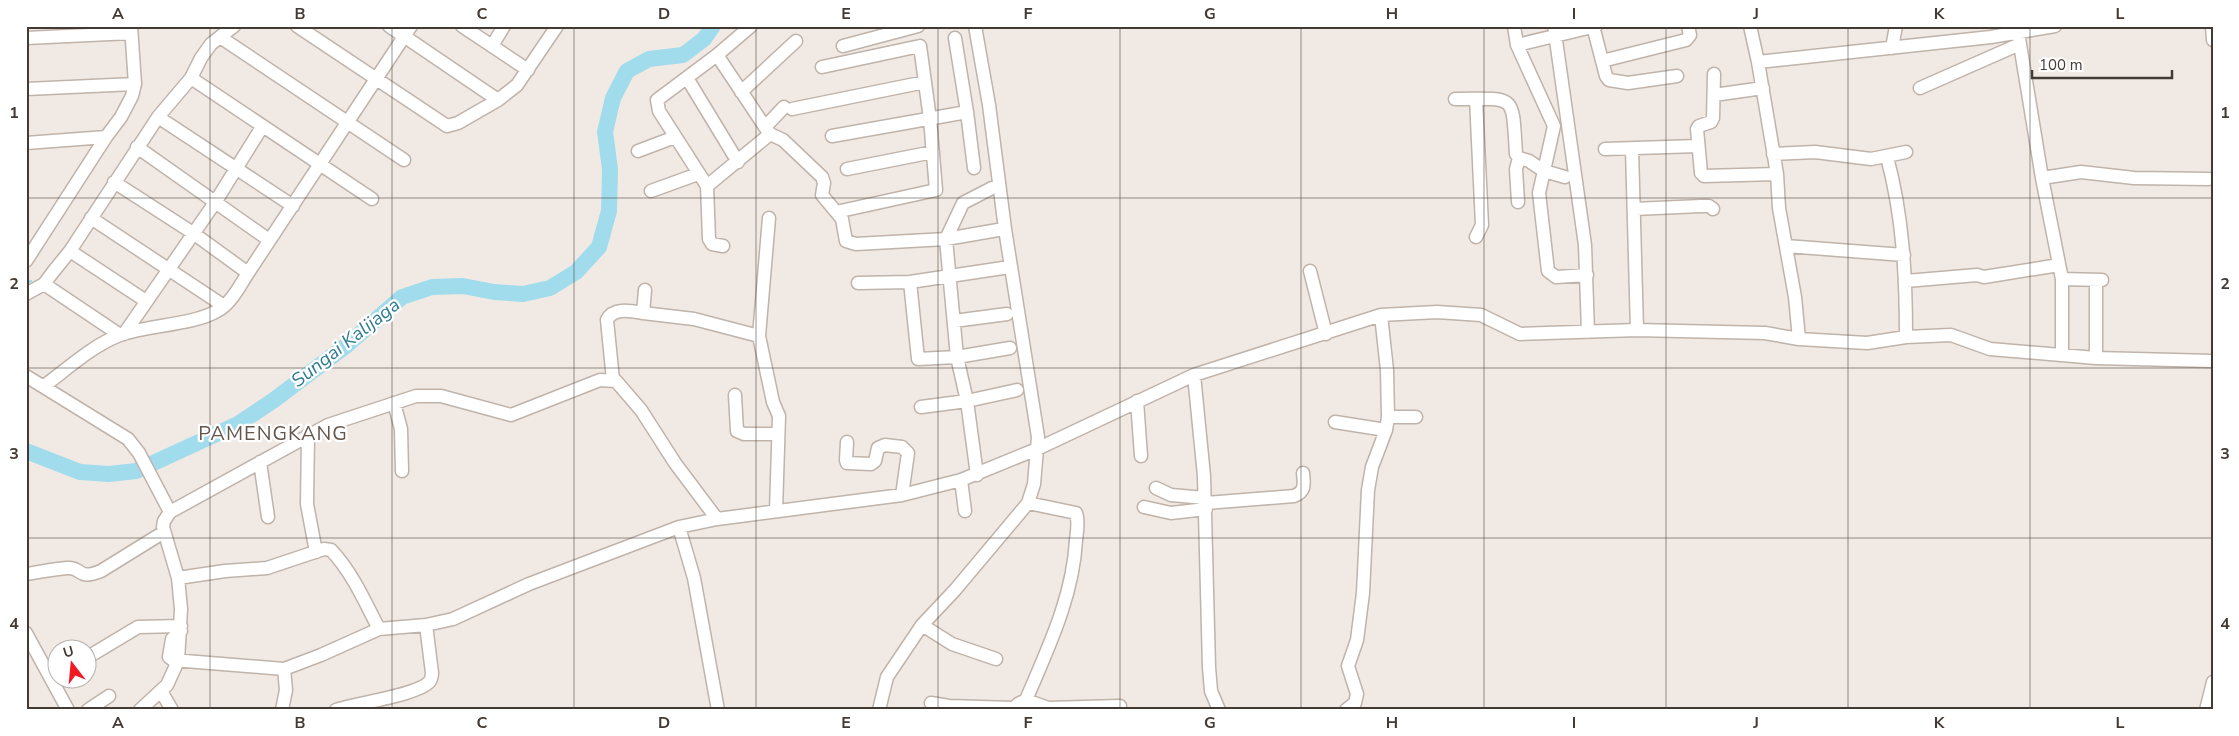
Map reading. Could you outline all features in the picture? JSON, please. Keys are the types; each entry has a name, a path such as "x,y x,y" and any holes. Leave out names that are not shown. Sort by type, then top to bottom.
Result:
{"street":[{"path":"26,294 44,284 70,250 137,146 158,117 191,78 200,58 211,44 234,26"},
{"path":"297,26 375,80 447,126 458,123 498,100 517,85 557,26"},
{"path":"389,26 407,32 498,100"},
{"path":"462,26 528,70"},
{"path":"492,46 504,26"},
{"path":"723,246 712,244 709,239 707,186 659,111 657,100 717,55 751,26"},
{"path":"843,46 918,26"},
{"path":"879,710 887,677 922,625 955,590 1028,503 1034,484 1038,437 1005,229 989,105 975,26"},
{"path":"1514,26 1517,45 1554,126 1539,193 1548,271 1556,277 1587,275"},
{"path":"1602,61 1686,40 1690,35 1688,26"},
{"path":"1750,26 1763,88 1777,174 1779,208 1796,297 1799,339"},
{"path":"1892,48 1896,26"},
{"path":"1758,62 2018,34 2055,26"},
{"path":"2212,26 2213,40"},
{"path":"1517,45 1554,31 1594,27 1606,76 1609,80 1616,83 1677,76"},
{"path":"26,38 131,29 135,84 129,104 26,261"},
{"path":"1554,31 1568,122 1570,176 1585,246 1588,332"},
{"path":"44,386 82,358 122,334 201,317 218,311 224,306 293,206 407,32"},
{"path":"1920,88 2018,34"},
{"path":"2018,34 2042,178 2062,279 2062,354"},
{"path":"220,37 404,160"},
{"path":"954,38 974,168"},
{"path":"741,92 796,42"},
{"path":"822,67 920,46 930,119 936,190 836,212"},
{"path":"717,55 767,130 783,140 822,177 824,183 822,195 842,219 846,241 850,244 946,239 998,230"},
{"path":"1714,74 1713,118 1711,122 1698,126 1697,129 1702,173 1704,176 1777,174"},
{"path":"191,78 372,199"},
{"path":"687,78 738,162"},
{"path":"707,186 738,162 788,108 925,82"},
{"path":"26,89 135,84"},
{"path":"1714,95 1763,88"},
{"path":"1455,99 1499,99 1508,102 1513,109 1516,154 1519,158 1529,162 1542,177"},
{"path":"1476,99 1482,225 1476,237"},
{"path":"832,136 966,112"},
{"path":"158,117 237,167 293,206"},
{"path":"1554,126 1568,122"},
{"path":"122,334 216,201 262,127"},
{"path":"26,143 106,137"},
{"path":"638,151 675,137"},
{"path":"137,146 269,240"},
{"path":"1604,149 1698,146"},
{"path":"1632,149 1637,330"},
{"path":"847,169 933,152"},
{"path":"1773,154 1815,152 1871,159 1906,152"},
{"path":"1887,157 1897,197 1904,255 1906,337"},
{"path":"1518,202 1516,169 1519,158"},
{"path":"2042,178 2081,172 2134,178 2209,179"},
{"path":"651,191 698,174"},
{"path":"1542,177 1570,176"},
{"path":"114,182 193,233 248,273"},
{"path":"977,475 967,401 957,357 948,277 946,239 962,203 992,188"},
{"path":"1634,209 1701,206 1709,206 1713,209"},
{"path":"91,218 224,306"},
{"path":"769,218 759,336 773,402 778,416 776,511"},
{"path":"1786,246 1904,255"},
{"path":"70,250 146,301"},
{"path":"1906,281 1977,275 1984,278 2059,265"},
{"path":"858,283 910,282 1003,268"},
{"path":"1310,271 1326,334"},
{"path":"2062,279 2100,280 2096,358"},
{"path":"910,282 917,358 920,360 957,357 1010,348"},
{"path":"44,284 122,334"},
{"path":"643,313 645,290"},
{"path":"613,380 607,320 609,316 617,312 694,319 759,336"},
{"path":"717,519 675,463 641,410 621,385 613,380 600,380 511,415 442,396 416,396 350,417 308,435 170,512 164,521 164,532 178,578 181,629 172,639 169,657 178,661 284,669 321,656 379,629 453,619 529,584 680,527 717,519 902,494 961,480 1037,449 1194,375 1381,315 1437,312 1481,315 1520,334 1637,330 1765,334 1799,339 1867,343 1906,337 1951,335 1990,349 2096,358 2213,361"},
{"path":"954,321 1006,314"},
{"path":"1346,710 1355,703 1357,694 1348,666 1357,640 1363,593 1368,490 1372,467 1386,430 1388,417 1387,370 1381,315"},
{"path":"1194,375 1205,503 1209,667 1212,691 1219,710"},
{"path":"26,376 128,439 139,453 170,512"},
{"path":"921,407 967,401 1017,390"},
{"path":"735,395 738,431 744,434 778,434"},
{"path":"1137,401 1141,456"},
{"path":"394,403 401,432 402,471"},
{"path":"1388,417 1416,417"},
{"path":"1335,422 1386,430"},
{"path":"308,435 307,504 316,552"},
{"path":"846,442 847,463 871,464 875,462 878,448 885,445 902,447 906,450 909,456 902,494"},
{"path":"260,462 268,517"},
{"path":"1144,507 1171,513 1205,503 1294,496 1301,493 1304,487 1303,473"},
{"path":"961,480 965,511"},
{"path":"1156,488 1171,495 1205,503"},
{"path":"931,703 949,706 1013,709 1026,700 1062,616 1076,554 1078,520 1076,513 1028,503"},
{"path":"680,527 694,578 718,710"},
{"path":"26,574 70,567 84,576 90,575 101,571 164,532"},
{"path":"178,578 225,571 267,568 316,552 331,550 339,559 379,629"},
{"path":"336,710 409,692 423,687 430,681 432,673 419,625"},
{"path":"922,625 952,644 996,659"},
{"path":"98,651 138,627 181,629"},
{"path":"26,633 48,668"},
{"path":"140,710 162,691 172,678 178,661"},
{"path":"282,710 286,690 284,669"},
{"path":"2206,710 2213,682"},
{"path":"59,688 68,710"},
{"path":"162,691 172,710"},
{"path":"88,710 109,696"},
{"path":"1026,700 1048,708 1120,706"}],"waterway":[{"name":"Sungai Kalijaga","path":"26,451 80,472 109,474 136,471 238,424 274,400 347,345 402,297 432,287 463,286 494,292 523,294 550,288 576,272 599,247 609,211 610,169 605,132 613,98 627,71 649,59 683,55 704,39 713,26"},
{"path":"26,283 31,281"}],"district":[{"name":"PAMENGKANG","path":"273,433"}]}
